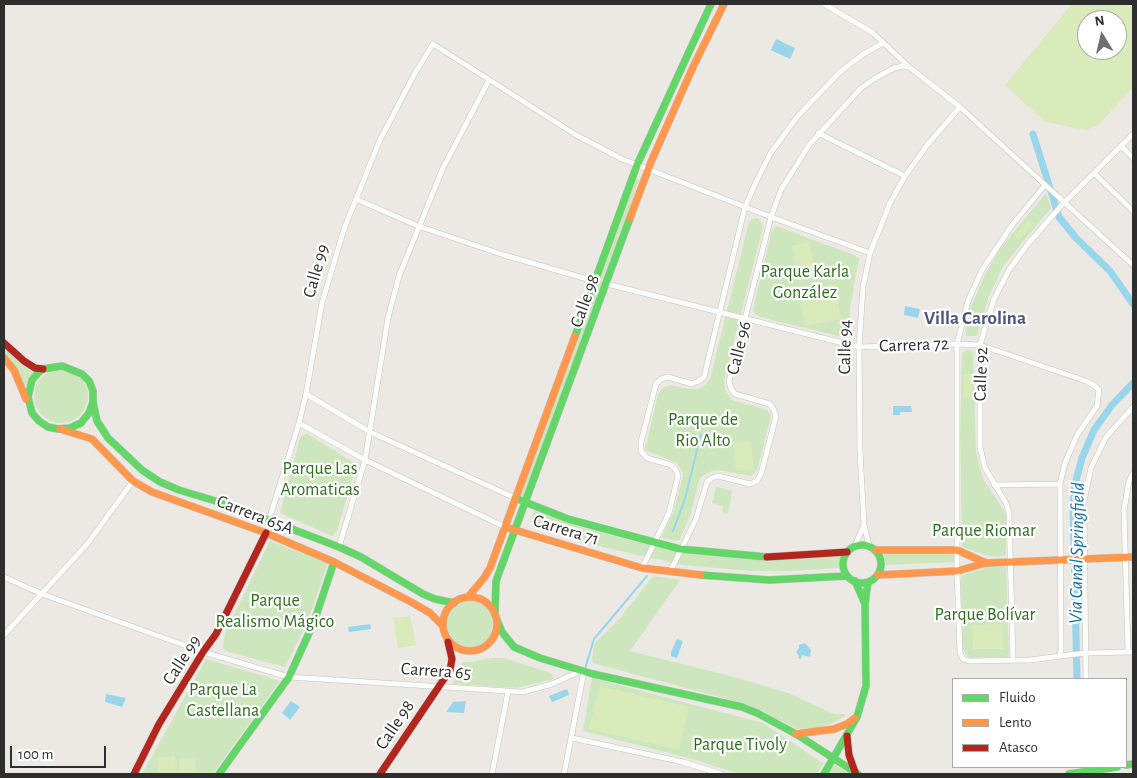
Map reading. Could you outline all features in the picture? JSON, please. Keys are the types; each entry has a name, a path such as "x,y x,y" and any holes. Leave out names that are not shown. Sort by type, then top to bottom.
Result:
{"street":[{"name":"Calle 98","path":"468,597 484,578 505,527 637,165 711,4"},
{"name":"Calle 98","path":"496,617 496,581 649,169 693,67 724,4"},
{"path":"824,4 872,33 909,67 960,107 1063,204 1133,265"},
{"name":"Calle 96","path":"642,568 669,513 678,476 676,470 670,465 647,458 641,451 640,442 656,384 661,379 668,377 692,384 704,377 745,208 770,154 796,117 840,72 862,55 883,43"},
{"name":"Calle 99","path":"269,520 306,394 322,303 335,256 379,142 396,107 433,44 489,80"},
{"name":"Calle 96","path":"670,572 696,519 707,482 718,476 750,484 758,481 761,474 776,416 774,410 770,404 735,394 731,389 730,381 771,217 781,190 790,173 818,133 855,95 868,83 885,72 899,66 909,67"},
{"path":"339,547 365,460 388,318 399,276 443,168 489,80 576,135 622,159 745,208 870,254"},
{"name":"Calle 94","path":"869,545 864,525 860,452 859,347 863,287 870,254 890,203 905,176 928,144 960,107"},
{"path":"818,133 905,176"},
{"name":"Calle 92","path":"1012,660 1009,512 1006,503 985,468 980,447 980,345 994,299 1009,270 1063,204 1133,134"},
{"path":"1122,146 1133,158"},
{"path":"1094,174 1133,211"},
{"path":"1046,186 1012,225 982,270 968,301 957,344 957,571 960,652 963,659 969,661 1012,660 1082,653 1131,652 1124,557 1124,510 1128,481 1133,473"},
{"path":"356,199 418,226 504,255 594,281"},
{"name":"Carrera 72","path":"607,284 859,347 980,345 1086,380 1098,390 1097,406 1077,435 1065,464 1060,484"},
{"path":"4,343 35,368 43,369 62,366 82,374 89,381 93,391 93,402 89,414 81,422 70,428 48,427 32,413 14,370 4,358"},
{"path":"29,405 29,388 35,376 43,369"},
{"name":"Carrera 71","path":"306,394 370,432 526,503 568,518 680,549 772,557 847,552"},
{"name":"Carrera 65A","path":"93,402 97,421 108,438 142,470 160,482 339,547 361,557 423,594 454,603"},
{"path":"1086,678 1082,653 1081,559 1084,500 1091,468 1106,438 1133,407"},
{"name":"Carrera 71","path":"299,422 365,460 505,527 642,568 770,580 847,576"},
{"name":"Carrera 65A","path":"60,429 92,439 133,481 152,492 266,533 334,562 413,603 430,613 443,626"},
{"path":"4,635 88,543 133,481"},
{"path":"994,485 1060,484 1063,559 1060,656"},
{"name":"Calle 94","path":"854,548 864,525"},
{"name":"Calle 99","path":"134,774 159,724 216,634 266,533"},
{"path":"869,545 876,550 881,562 881,569 878,575 868,582 860,583 847,576 844,561 847,552 854,548 869,545"},
{"path":"876,550 957,550 986,563"},
{"path":"878,575 957,571 986,563 1133,558"},
{"path":"219,774 289,677 314,622 334,562"},
{"name":"Carrera 65","path":"4,576 42,594 203,652 289,677 524,692 552,684 583,671"},
{"path":"855,581 865,604"},
{"path":"824,774 857,716 866,686 865,604 868,582"},
{"path":"496,617 496,633 493,639 483,648 470,652 463,651 451,644 447,639 443,626 444,618 454,603 468,597 482,600 491,608 496,617 506,638 514,647 552,663 742,707 796,734 856,773"},
{"name":"Calle 98","path":"380,774 450,670 452,659 451,647 447,639"},
{"path":"564,774 583,671"},
{"path":"492,774 508,692"},
{"path":"796,734 841,727 857,716"},
{"path":"817,748 817,739 821,731"},
{"path":"847,736 849,755 856,773"},
{"path":"572,738 683,762 721,774"},
{"path":"1073,774 1111,768"}],"green space":[{"path":"1072,4 1129,4 1133,8 1133,88 1098,125 1086,130 1045,122 1005,85"},
{"path":"636,178 639,180 603,285 524,499 519,497"},
{"path":"1046,193 1051,208 1003,266 989,296 977,336 965,336 971,306 985,275 1000,249"},
{"name":"Parque de Rio Alto","path":"758,218 763,226 724,381 725,390 732,400 764,409 770,413 771,416 757,471 751,476 718,470 704,475 700,478 690,516 679,541 661,538 674,511 683,475 677,463 645,450 658,394 664,387 671,385 698,389 704,386 710,379 749,222"},
{"path":"1029,219 1034,223 1019,240 1015,236"},
{"name":"Parque Karla González","path":"776,226 854,255 859,259 850,308 849,332 846,338 760,317 754,313 753,309 772,230"},
{"path":"809,242 816,277 798,281 792,246"},
{"path":"835,284 841,319 805,326 799,291"},
{"path":"4,348 36,373 24,388 21,377 4,356"},
{"name":"Parque Riomar","path":"969,349 973,352 976,452 983,479 1006,514 1006,555 996,557 962,547 960,433 962,353"},
{"path":"56,369 66,369 80,377 86,386 88,396 86,406 80,415 66,423 56,423 46,418 39,411 34,401 34,391 39,381 46,374"},
{"path":"964,374 971,374 971,397 964,397"},
{"name":"Parque Las Aromaticas","path":"308,434 356,466 337,531 332,536 280,513 300,438"},
{"path":"751,441 754,470 736,471 733,442"},
{"path":"716,487 732,491 728,514 722,513 723,506 712,503"},
{"path":"535,510 583,528 644,543 750,558 839,556 841,559 840,566 838,568 789,571 751,571 682,565 581,542 534,525 531,517"},
{"name":"Parque Realismo Mágico","path":"270,541 328,563 308,621 285,667 228,652 223,648 225,633"},
{"path":"955,551 955,562 886,565 883,552"},
{"name":"Parque Bolívar","path":"991,566 1006,567 1009,657 969,658 962,648 961,576"},
{"path":"653,576 680,580 630,651 727,675 788,693 834,714 845,714 844,717 824,727 797,729 749,705 593,663 594,644 621,617"},
{"path":"466,601 474,601 483,605 489,611 493,624 489,637 483,643 474,647 466,647 457,643 451,637 447,628 447,620 451,611 457,605"},
{"path":"410,616 416,645 398,648 393,618"},
{"path":"1002,624 1004,649 973,649 972,625"},
{"path":"503,658 551,673 554,679 517,688 453,684 463,662"},
{"name":"Parque La Castellana","path":"206,659 280,681 213,774 142,774"},
{"name":"Parque Tivoly","path":"592,678 763,723 824,764 816,774 739,774 693,759 583,731"},
{"path":"600,686 689,707 679,750 589,729"},
{"path":"175,756 177,774 159,774 157,758"},
{"path":"195,758 196,774 180,774 179,759"},
{"name":"Parque Tivoly","path":"835,765 851,774 828,774"}],"water":[{"path":"776,39 795,48 790,59 771,50"},
{"path":"905,306 920,309 918,318 904,315"},
{"path":"893,406 911,406 912,412 900,412 900,415 893,415"},
{"path":"370,624 371,629 349,632 348,627"},
{"path":"677,639 683,641 677,658 671,656 671,652"},
{"path":"805,643 811,650 810,657 802,655 801,659 798,658 799,656 796,652 799,645"},
{"path":"567,689 569,695 552,702 549,696"},
{"path":"106,694 126,698 122,707 105,702"},
{"path":"291,701 300,707 290,720 282,713"},
{"path":"466,701 464,713 446,712 453,702"}],"waterway":[{"name":"Via Canal Springfield","path":"1033,134 1059,217 1076,238 1110,271 1133,304"},
{"name":"Via Canal Springfield","path":"1077,678 1073,505 1075,484 1082,458 1094,430 1112,405 1133,383"},
{"path":"673,531 685,499 701,434"},
{"path":"585,669 594,639 647,576"}],"traffic: fast":[{"path":"575,336 637,165 711,4"},
{"path":"495,614 496,581 630,218"},
{"path":"62,366 82,374 89,381 93,391 93,402 89,413 81,423 70,428 58,429 48,427 39,421 32,413 28,397 32,380 39,372 43,369 62,366"},
{"path":"93,402 97,421 108,438 142,470 160,482 179,490 229,505 339,547 361,557 423,594 454,603"},
{"path":"515,498 568,519 680,549 767,557"},
{"path":"862,545 875,551 881,564 875,577 862,583 849,577 843,564 849,551 862,545"},
{"path":"219,774 289,677 314,622 334,562"},
{"path":"701,575 769,580 847,576"},
{"path":"855,581 865,604"},
{"path":"824,774 857,717 866,686 865,604 868,582"},
{"path":"497,620 502,632 514,647 540,658 593,674 742,707 796,734 858,774"},
{"path":"1127,765 1133,764"},
{"path":"1069,774 1110,768"}],"traffic: slow":[{"path":"630,218 651,162 693,67 724,4"},
{"path":"468,597 490,568 575,336"},
{"path":"4,358 14,370 26,399"},
{"path":"60,429 92,439 133,481 152,492 266,533 334,562 413,603 430,613 443,626"},
{"path":"505,527 642,568 701,575"},
{"path":"876,550 957,550 986,563"},
{"path":"878,575 957,571 986,563 1133,557"},
{"path":"470,597 480,599 489,605 495,614 497,624 495,634 489,643 480,649 470,651 460,649 451,643 445,634 443,624 445,614 451,605 460,599 470,597"},
{"path":"796,734 834,729 847,724 855,718"}],"traffic: jam":[{"path":"4,343 24,361 35,368 43,369"},
{"path":"134,774 159,724 216,634 266,533"},
{"path":"767,557 847,552"},
{"path":"380,774 450,670 452,659 448,642"},
{"path":"847,736 849,755 855,772"}],"district":[{"name":"Villa Carolina","path":"975,318"}]}
